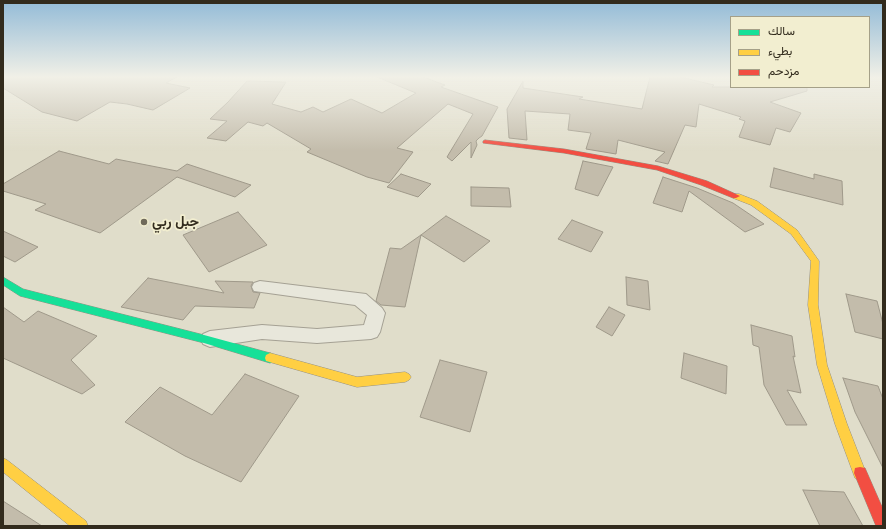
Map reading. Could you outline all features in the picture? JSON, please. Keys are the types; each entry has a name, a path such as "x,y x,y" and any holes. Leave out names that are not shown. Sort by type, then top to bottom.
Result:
{"street":[{"path":"485,142 571,152 658,168 754,203 794,232 815,261 813,305 822,365 844,431 870,498 883,525"},
{"path":"3,280 20,292 357,382 406,377"},
{"path":"204,340 262,332 317,336 371,332 376,313 360,299 260,287"},
{"path":"3,464 81,526"}],"building":[{"path":"25,102 167,102 153,110 110,102 77,121 42,112"},
{"path":"228,102 273,102 272,104 301,112 313,107 323,112 345,102 357,102 382,113 401,102 483,102 498,107 482,136 476,141 477,145 471,158 471,142 452,161 447,157 473,114 448,104 397,148 413,152 389,183 367,177 307,152 311,149 267,123 263,126 248,122 226,141 207,138 227,121 210,119"},
{"path":"511,102 596,102 642,109 644,102 771,102 801,113 790,132 776,128 770,145 739,137 745,121 739,119 741,117 699,104 696,127 685,125 668,164 655,161 665,152 618,140 616,154 586,149 591,133 568,130 570,114 525,111 527,140 509,138 507,109"},
{"path":"59,151 109,164 116,159 177,171 187,164 251,185 235,197 177,177 100,233 35,210 46,204 3,191 3,184"},
{"path":"583,161 613,167 598,196 575,189"},
{"path":"774,168 814,179 814,174 842,181 843,205 770,187"},
{"path":"401,174 431,184 418,197 387,187"},
{"path":"663,177 697,188 733,203 764,224 745,232 689,191 682,212 653,203"},
{"path":"471,187 509,188 511,207 471,206"},
{"path":"238,212 267,245 209,272 183,235"},
{"path":"446,216 490,241 464,262 421,235"},
{"path":"572,220 603,232 591,252 558,239"},
{"path":"3,231 38,247 15,262 3,256"},
{"path":"421,235 405,307 381,305 376,301 390,248 401,249"},
{"path":"626,277 648,281 650,310 627,305"},
{"path":"148,278 224,293 215,281 253,282 251,286 253,292 260,293 254,308 195,306 183,320 121,307"},
{"path":"846,294 877,301 883,324 883,339 855,332"},
{"path":"3,307 24,322 38,311 97,336 71,360 95,385 82,394 3,358"},
{"path":"609,307 625,315 612,336 596,327"},
{"path":"751,325 792,336 795,357 793,356 801,393 787,390 807,425 786,425 764,385 759,347 753,345"},
{"path":"684,353 727,366 726,394 681,378"},
{"path":"440,360 487,372 470,432 420,417"},
{"path":"245,374 299,396 241,482 185,456 125,422 160,387 212,415"},
{"path":"843,378 878,386 883,399 883,468 855,412"},
{"path":"803,490 844,492 863,526 820,526"},
{"path":"3,501 42,526 3,526"}],"traffic: fast":[{"path":"3,280 20,292 204,339 270,358"}],"traffic: slow":[{"path":"736,196 754,203 794,232 815,261 813,305 822,365 841,424 860,473"},
{"path":"270,358 357,382 405,377"},
{"path":"3,464 81,526"}],"traffic: jam":[{"path":"485,142 564,151 658,168 704,183 736,196"},
{"path":"860,473 883,525"}],"place":[{"name":"جبل ربي","path":"144,222"}]}
